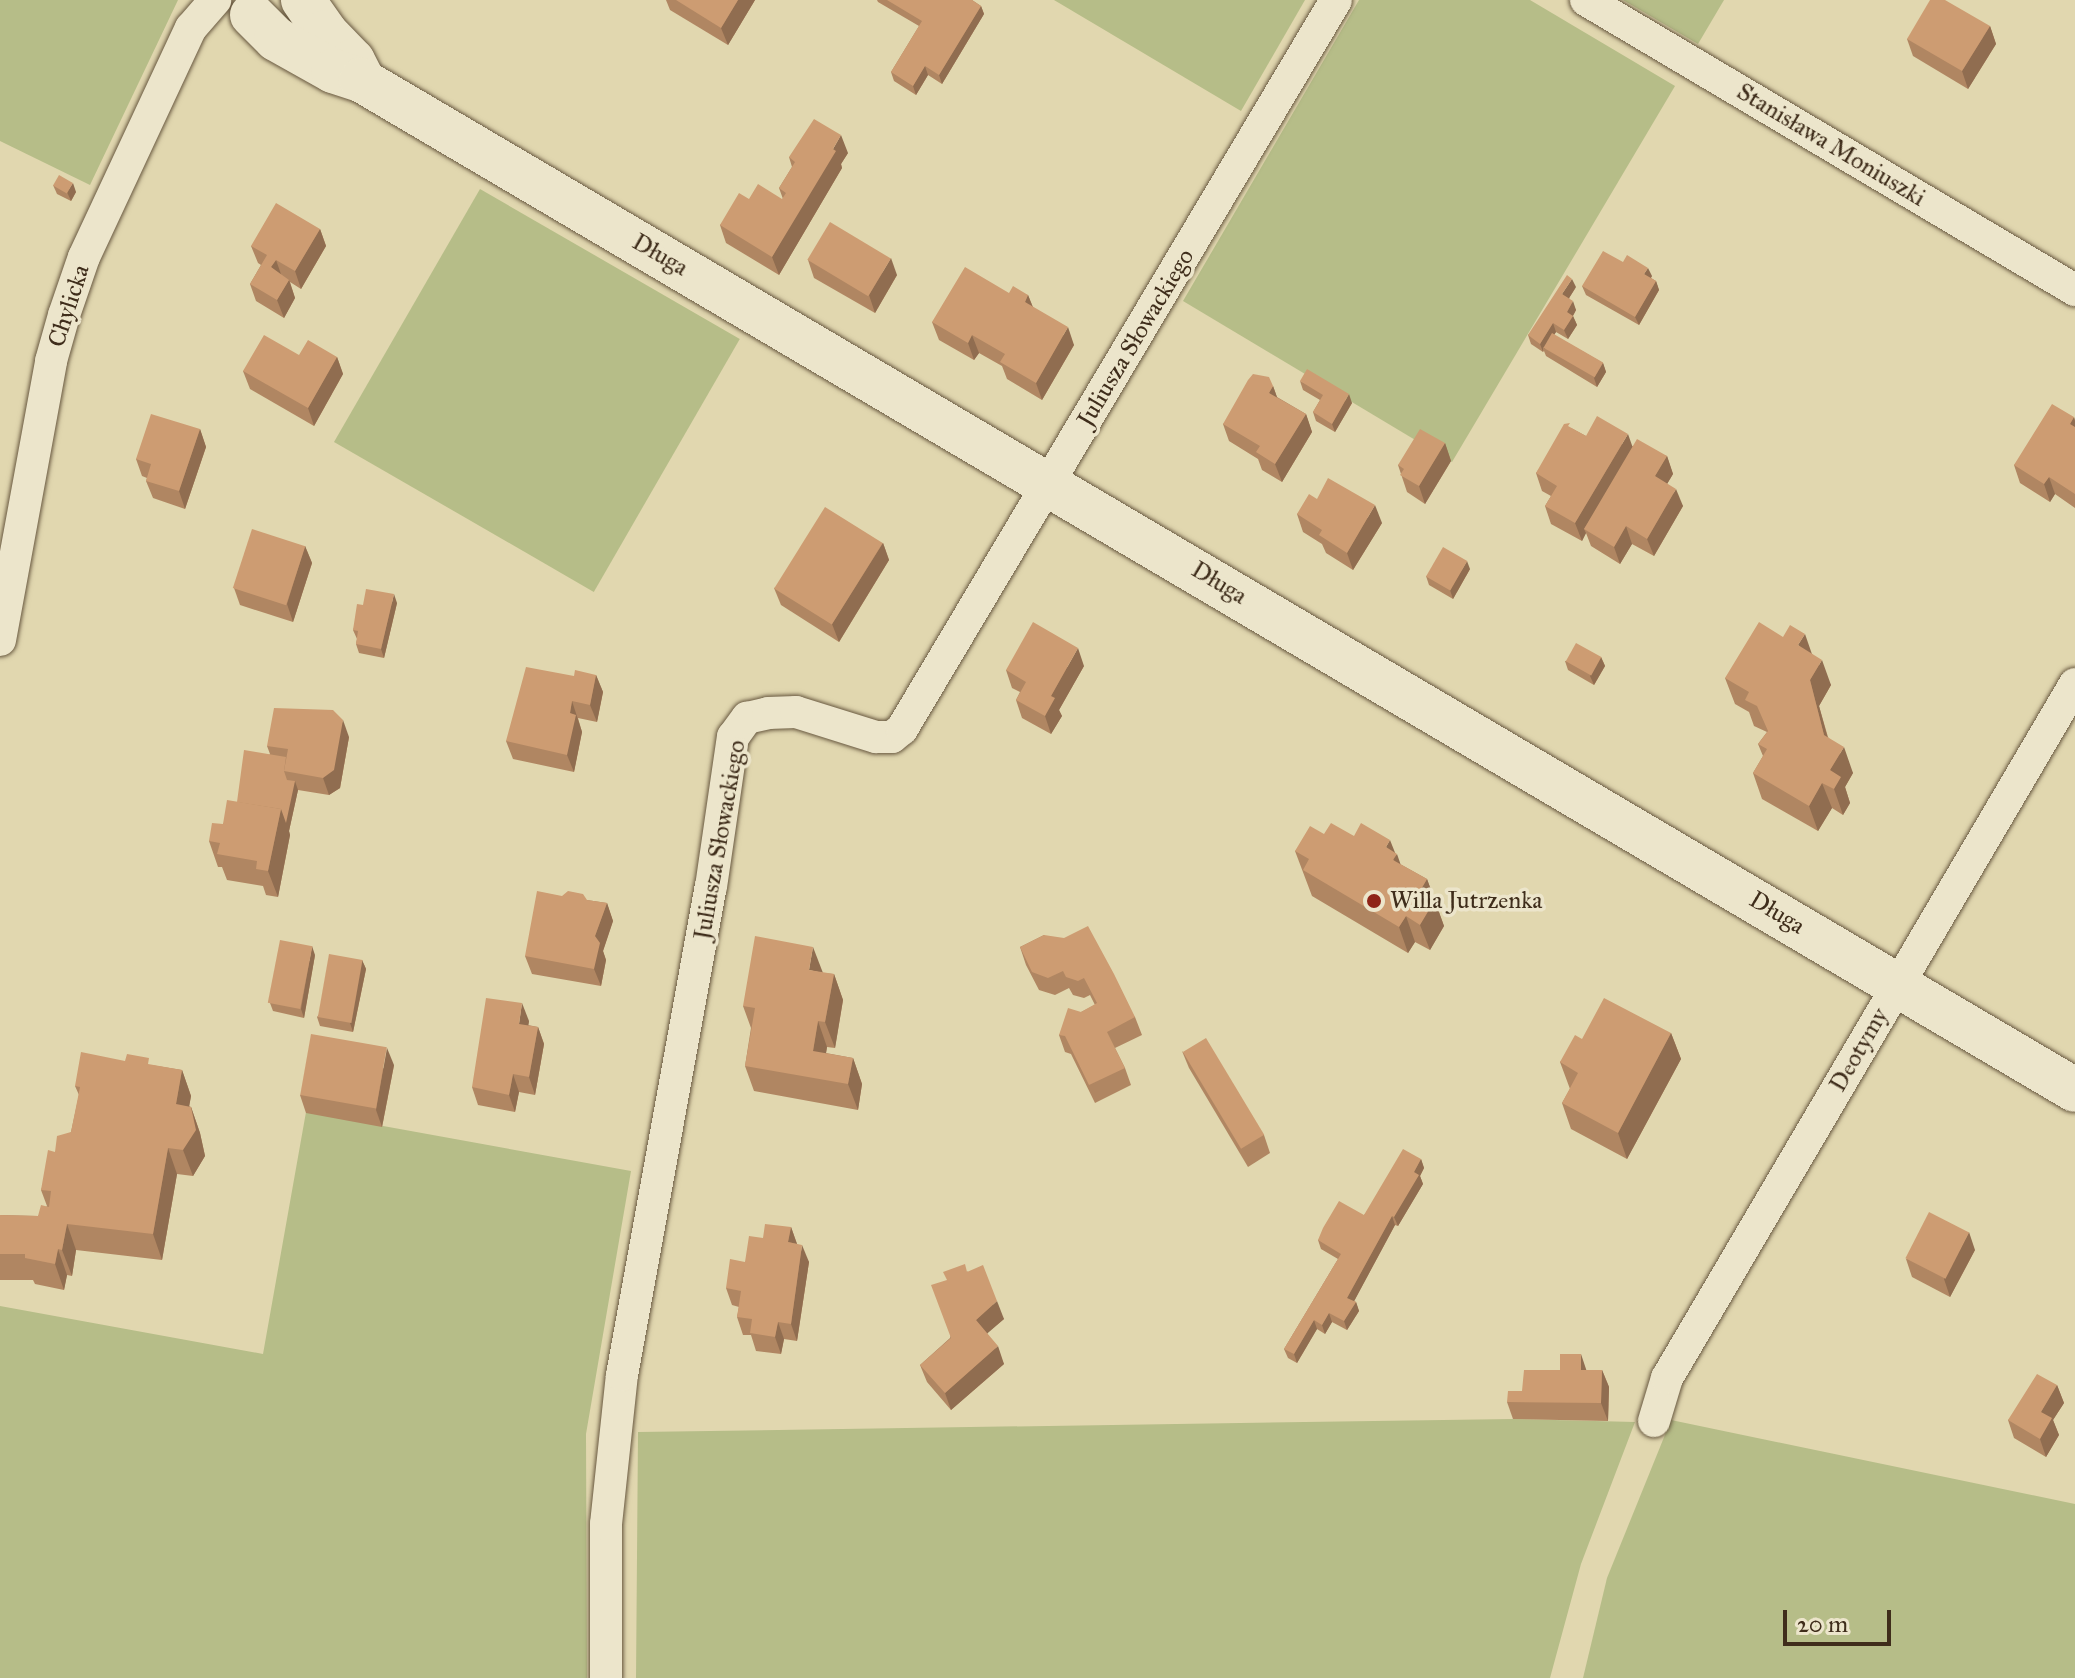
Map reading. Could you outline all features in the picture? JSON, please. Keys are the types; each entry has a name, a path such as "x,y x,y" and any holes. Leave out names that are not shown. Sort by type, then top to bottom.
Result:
{"street":[{"name":"Długa","path":"303,0 325,32 353,61 361,80"},
{"name":"Juliusza Słowackiego","path":"606,1678 606,1524 622,1375 711,887 733,737 747,718 768,713 796,712 876,737 892,737 902,729 1336,0"},
{"name":"Stanisława Moniuszki","path":"1586,0 2075,290"},
{"name":"Długa","path":"245,4 276,39 333,71 361,80 2075,1090"},
{"name":"Chylicka","path":"0,640 51,361 84,257 191,28 245,4"},
{"name":"Deotymy","path":"1654,1421 1667,1378 2075,684"}],"green space":[{"path":"0,0 178,0 90,185 0,141"},
{"path":"1054,0 1305,0 1241,111"},
{"path":"1359,0 1530,0 1675,86 1452,462 1183,301"},
{"path":"1623,0 1724,0 1698,44"},
{"path":"480,189 740,339 594,592 334,442"},
{"path":"306,1112 631,1171 586,1434 587,1678 0,1678 0,1306 263,1354"},
{"path":"1513,1419 1635,1422 1581,1564 1550,1678 636,1678 638,1432"},
{"path":"1671,1420 2075,1504 2075,1678 1583,1678 1607,1578"}],"building":[{"path":"676,0 738,0 721,28"},
{"path":"887,0 972,0 981,6 939,75 925,66 913,86 891,72 922,21"},
{"path":"1930,0 1945,0 1990,26 1962,71 1907,39"},
{"path":"814,119 841,135 833,149 836,151 772,257 720,225 739,193 749,199 758,184 782,199 786,193 779,188 795,162 789,157"},
{"path":"59,175 73,183 67,193 53,185"},
{"path":"276,203 320,229 295,271 276,260 271,267 289,280 277,300 250,284 267,255 251,246"},
{"path":"830,222 891,259 868,296 807,260"},
{"path":"1603,251 1623,262 1627,255 1648,268 1644,274 1656,281 1635,317 1582,286"},
{"path":"965,267 1009,293 1013,286 1028,295 1025,302 1068,327 1036,383 1000,362 1005,354 972,335 968,343 932,322"},
{"path":"1567,275 1572,279 1562,294 1573,301 1567,312 1573,316 1564,330 1553,323 1540,344 1528,335"},
{"path":"1552,333 1603,362 1595,377 1544,348"},
{"path":"264,335 299,355 308,340 337,357 308,408 243,371"},
{"path":"1307,369 1349,394 1332,424 1313,412 1323,395 1300,381"},
{"path":"1253,374 1269,377 1273,386 1269,393 1306,414 1275,464 1256,452 1260,446 1223,424"},
{"path":"2052,404 2074,417 2070,424 2075,427 2075,494 2049,477 2044,484 2014,465"},
{"path":"151,414 200,429 179,491 146,481 151,464 136,459"},
{"path":"1597,416 1628,434 1575,523 1545,506 1557,486 1536,473 1564,424 1570,423 1568,426 1586,436"},
{"path":"1420,429 1445,443 1419,486 1400,475 1404,469 1398,465"},
{"path":"1637,439 1667,456 1655,476 1676,489 1647,539 1626,526 1614,547 1584,529"},
{"path":"1328,478 1375,505 1347,553 1319,535 1322,530 1297,514 1309,494 1317,499"},
{"path":"825,507 883,543 832,624 774,588"},
{"path":"252,529 305,546 286,605 233,588"},
{"path":"1443,547 1467,561 1450,590 1426,576"},
{"path":"366,589 394,594 381,649 356,644 358,631 353,630 357,604 363,605"},
{"path":"1033,622 1078,648 1051,696 1055,698 1045,716 1016,700 1026,682 1006,670"},
{"path":"1759,622 1783,637 1790,625 1805,634 1798,645 1822,660 1810,680 1824,735 1844,747 1830,770 1841,777 1834,789 1822,783 1809,806 1753,773 1767,749 1758,744 1768,731 1757,706 1745,700 1749,692 1725,678"},
{"path":"1576,643 1601,657 1591,675 1566,661"},
{"path":"526,667 574,676 575,670 596,675 590,705 572,701 570,713 576,715 567,755 506,741"},
{"path":"274,708 333,710 343,720 334,770 323,778 284,771 288,749 267,746"},
{"path":"244,750 286,757 284,771 287,780 295,781 286,823 281,809 237,802"},
{"path":"227,800 281,809 268,871 256,869 257,861 217,854 220,843 209,841 212,823 223,824"},
{"name":"Willa Jutrzenka","path":"1331,823 1354,836 1361,823 1390,840 1386,847 1397,854 1393,860 1427,879 1420,891 1435,900 1420,925 1406,916 1399,927 1303,870 1309,859 1295,851 1310,826 1324,834"},
{"path":"537,891 562,896 568,891 583,894 587,900 607,903 595,936 600,943 594,969 525,956"},
{"path":"1088,926 1135,1017 1107,1032 1125,1068 1089,1085 1065,1036 1059,1035 1068,1008 1081,1012 1097,1003 1084,978 1078,981 1066,977 1063,971 1048,978 1032,972 1020,947 1044,935 1064,938"},
{"path":"755,936 813,947 809,970 834,974 825,1022 818,1021 813,1051 853,1058 848,1084 745,1066 755,1008 743,1006"},
{"path":"280,940 312,946 300,1009 268,1003"},
{"path":"329,954 362,960 351,1023 318,1017"},
{"path":"486,998 522,1003 519,1024 538,1027 529,1077 513,1074 509,1095 472,1087"},
{"path":"1604,998 1671,1033 1618,1133 1562,1103 1578,1073 1560,1062 1575,1035 1582,1039"},
{"path":"311,1034 387,1047 376,1108 300,1095"},
{"path":"1206,1038 1264,1135 1241,1149 1183,1052"},
{"path":"81,1052 125,1061 127,1054 149,1058 148,1064 182,1070 176,1104 191,1107 196,1130 183,1150 168,1148 153,1234 67,1224 62,1250 58,1249 55,1264 25,1258 25,1254 0,1254 0,1215 38,1216 41,1205 49,1207 51,1191 41,1190 48,1150 55,1152 57,1136 71,1132 80,1087 75,1086"},
{"path":"1403,1149 1421,1159 1414,1172 1419,1175 1392,1216 1347,1298 1356,1302 1344,1321 1329,1313 1322,1325 1314,1320 1294,1354 1284,1349 1341,1254 1318,1240 1339,1201 1364,1215"},
{"path":"1929,1212 1969,1232 1945,1279 1905,1258"},
{"path":"765,1224 791,1227 788,1242 802,1245 791,1324 778,1322 775,1337 750,1333 752,1319 737,1317 741,1291 726,1288 730,1259 745,1262 749,1236 763,1238"},
{"path":"965,1264 967,1272 983,1265 997,1301 976,1320 998,1346 945,1393 920,1365 951,1338 931,1285 947,1280 943,1272"},
{"path":"1560,1354 1581,1354 1581,1370 1602,1370 1601,1403 1507,1402 1508,1391 1522,1391 1524,1370 1560,1370"},
{"path":"2037,1374 2057,1385 2041,1412 2052,1418 2040,1439 2008,1420"}],"place":[{"name":"Willa Jutrzenka","path":"1374,901"}]}
